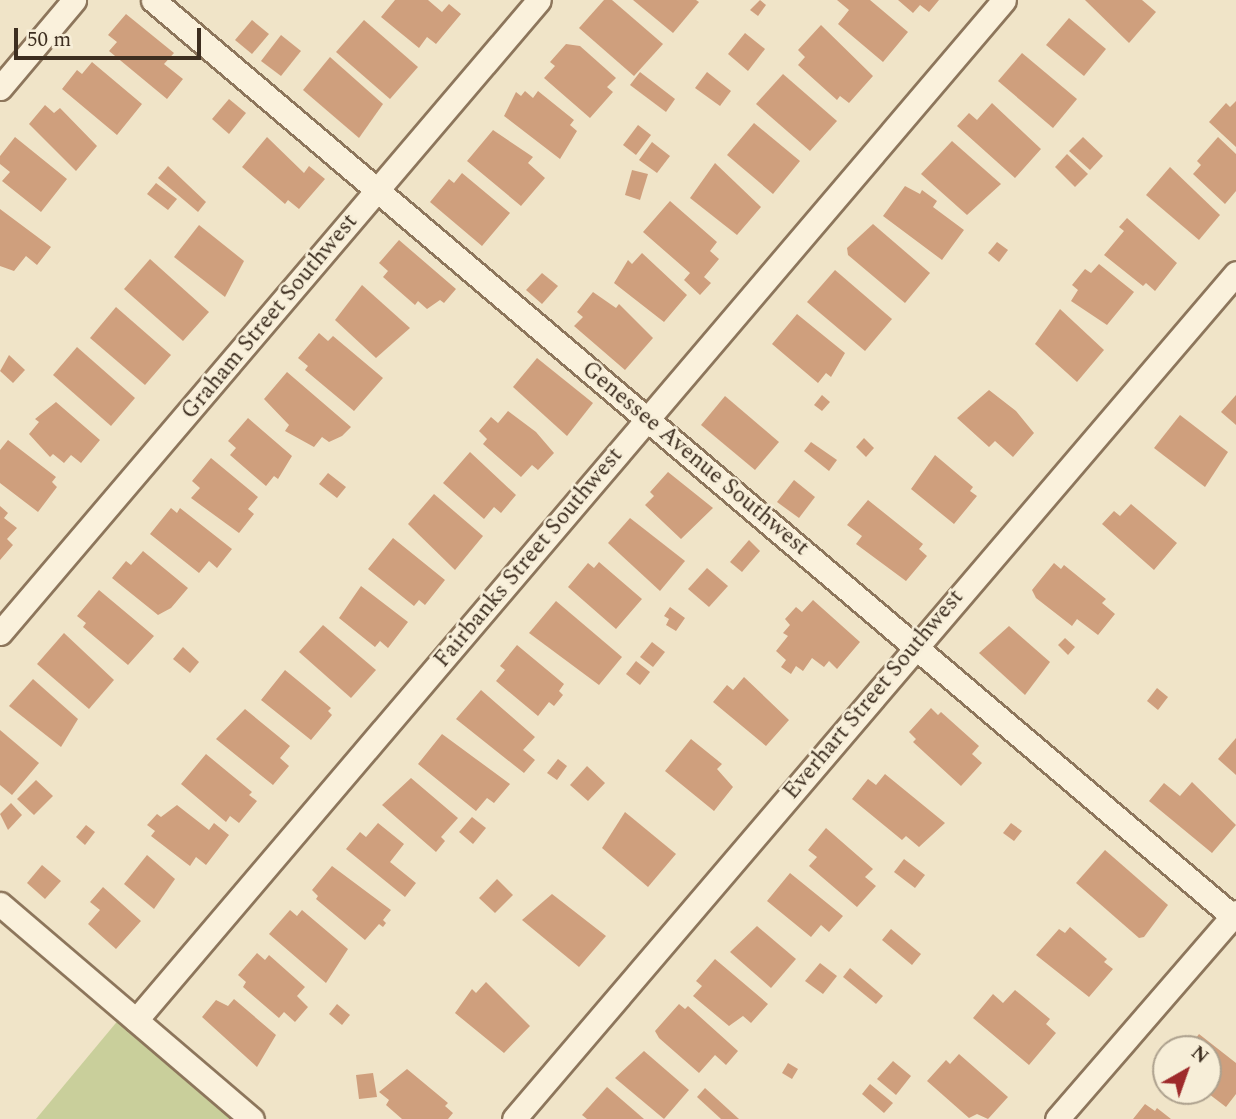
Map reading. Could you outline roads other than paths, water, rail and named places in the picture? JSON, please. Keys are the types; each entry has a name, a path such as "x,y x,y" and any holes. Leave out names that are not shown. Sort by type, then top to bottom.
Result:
{"street":[{"path":"0,88 75,0"},
{"name":"Genessee Avenue Southwest","path":"153,0 1235,915"},
{"name":"Graham Street Southwest","path":"0,633 539,0"},
{"name":"Fairbanks Street Southwest","path":"136,1020 1004,0"},
{"name":"Everhart Street Southwest","path":"514,1119 1236,273"},
{"path":"0,904 252,1119"},
{"path":"1057,1119 1235,915"}]}
